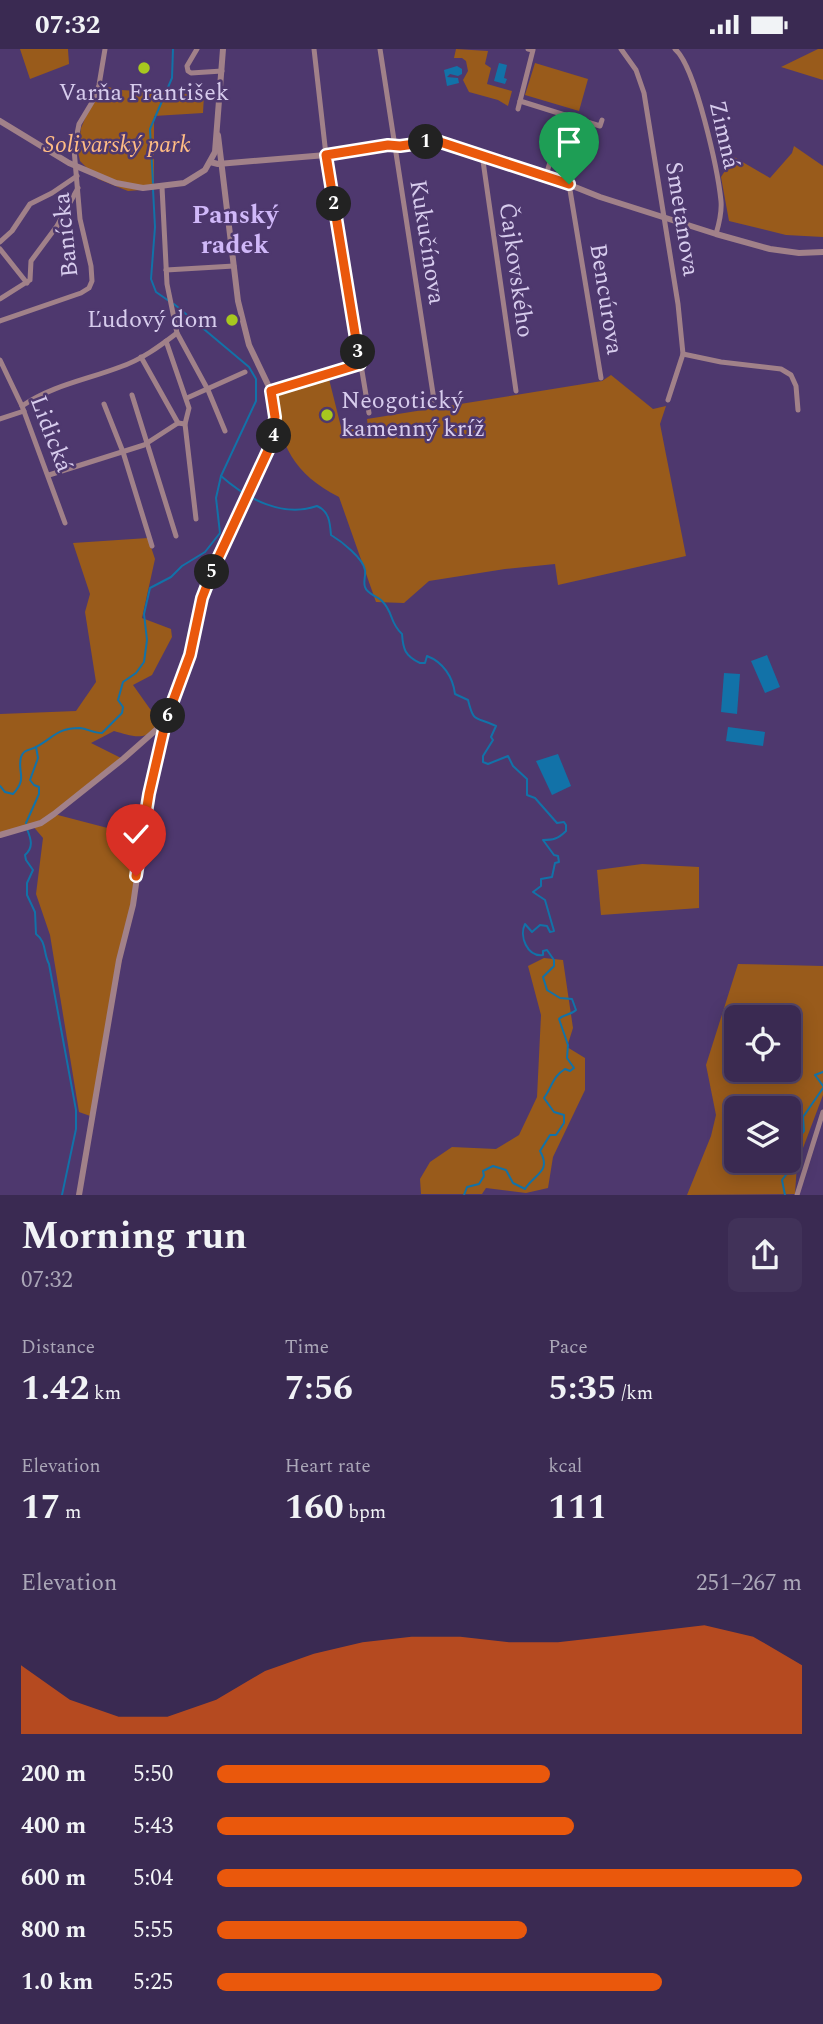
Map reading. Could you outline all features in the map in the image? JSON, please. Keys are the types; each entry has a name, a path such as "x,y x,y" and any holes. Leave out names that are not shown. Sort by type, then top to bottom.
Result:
{"street":[{"name":"Banícka","path":"0,321 81,293 89,288 92,281 92,266 80,219 74,149 79,124 94,99 105,49"},
{"path":"197,49 187,68 191,73 222,71"},
{"path":"0,121 76,167 116,183 144,188 184,184 193,179 211,160 218,135 223,49"},
{"path":"314,49 326,155 369,413"},
{"name":"Kukučínova","path":"380,49 434,400"},
{"path":"518,109 533,50 528,49"},
{"name":"Smetanova","path":"621,49 636,70 644,93 678,304 683,354 668,400"},
{"name":"Zimná","path":"675,49 682,55 693,81 715,171 722,204 716,234"},
{"path":"520,101 600,126 602,120"},
{"path":"546,175 565,115"},
{"path":"79,1195 118,967 133,905 149,794 166,720 190,655 202,598 272,442 275,417 271,391 249,345 238,300 218,135"},
{"path":"211,160 223,162 326,155 437,141 546,175 607,199 716,234 770,249 799,253 823,252"},
{"name":"Čajkovského","path":"482,154 516,391"},
{"path":"0,242 30,204 77,176"},
{"name":"Bencúrova","path":"569,184 601,378"},
{"path":"0,299 30,280 31,261 57,226 78,188"},
{"path":"160,188 166,270 177,333 208,390 225,431"},
{"path":"0,249 27,283"},
{"path":"166,270 234,266"},
{"path":"0,419 23,408 41,393 123,366 177,333"},
{"path":"49,475 122,453 181,424 189,408 166,341"},
{"path":"683,354 721,362 781,369 790,375 796,386 798,410"},
{"path":"141,357 181,424 196,519"},
{"name":"Lidická","path":"0,360 23,408 65,523"},
{"path":"271,391 360,364"},
{"path":"187,398 245,372"},
{"path":"132,395 176,536"},
{"path":"104,404 152,546"},
{"path":"0,835 32,826 61,809 131,753 166,720"},
{"path":"797,1195 823,1112"}],"green space":[{"path":"20,49 68,49 69,64 30,79"},
{"path":"456,49 488,51 485,64 491,68 487,84 512,91 508,106 498,100 469,92 463,80 468,71 466,61 454,58"},
{"path":"823,49 823,80 781,67"},
{"path":"535,63 588,79 579,111 525,95"},
{"name":"Solivarský park","path":"99,85 121,90 204,95 203,113 154,116 154,189 128,191 98,179 80,161 78,152 81,128"},
{"path":"794,146 823,166 823,237 786,235 729,221 721,177 734,157 770,178 792,153"},
{"path":"328,375 342,431 368,427 367,419 602,381 611,375 653,409 666,406 660,424 686,556 558,585 555,564 505,569 429,581 404,603 376,602 339,497 323,488 299,467 284,442 280,427 277,392"},
{"path":"148,538 155,559 142,618 171,629 172,637 152,675 133,685 155,716 155,730 140,736 114,731 91,743 123,759 54,814 142,837 93,1117 79,1112 50,935 36,894 43,838 32,825 0,837 0,714 76,711 96,682 85,612 90,594 73,543"},
{"path":"642,864 699,867 699,908 601,915 597,870"},
{"path":"544,958 563,960 573,1028 567,1047 585,1058 585,1090 553,1157 548,1188 526,1193 486,1188 482,1194 421,1194 420,1179 430,1162 452,1147 496,1149 519,1135 537,1097 541,1015 528,966"},
{"path":"738,964 823,966 823,1095 801,1153 801,1096 724,1096 724,1173 796,1173 795,1194 687,1195 711,1136 716,1115 706,1065 724,1008 724,1082 801,1082 801,1005 725,1005"}],"water":[{"path":"499,63 507,65 505,84 494,81"},
{"path":"457,66 462,69 462,74 450,74 447,77 458,78 459,83 447,86 444,70"},
{"path":"767,655 780,687 765,693 751,661"},
{"path":"724,673 740,674 737,714 721,712"},
{"path":"728,727 765,732 763,746 726,741"},
{"path":"558,754 571,786 552,795 536,761"}],"waterway":[{"path":"153,183 150,129 172,78 173,49"},
{"path":"153,189 155,227 151,279 156,292 169,301"},
{"path":"0,786 5,792 13,794 20,784 20,763 25,752 72,728 102,733 122,713 123,707 118,700 123,682 136,673 144,662 147,640 144,614 150,588 171,577 182,566 205,552 220,533 216,498 221,476 256,401 256,379 249,367 174,304"},
{"path":"221,476 242,492 266,504 291,510 317,506 324,511 331,535 351,550 363,565 364,585 386,605 402,634 408,655 420,663 425,663 427,656 438,662 449,676 455,694 468,700 474,716 496,726 483,762 488,764 508,756 513,766 527,779 527,795 535,798 557,823 564,822 566,825 566,831 560,836 543,840 554,855 558,856 559,862 555,863 552,877 541,879 541,886 533,892 545,900 554,931 550,932 547,926 540,925 532,932 525,924 523,929 524,940 529,949 537,955 543,955 543,951 547,950 554,960 554,966 543,977 547,990 560,998 572,999 576,1010 559,1019 568,1045 567,1058 574,1068 570,1071 565,1069 558,1075 544,1098 554,1112 564,1115 564,1123 556,1135 550,1135 540,1151 543,1168 525,1189 513,1183 506,1170 493,1166 483,1171 484,1176 479,1184 467,1187 464,1195"},
{"path":"26,823 39,794 39,787 30,780 38,758 36,747"},
{"path":"27,829 31,846 25,855 33,870 27,883 27,895 35,912 36,934 42,941 49,964 76,1110 76,1129 62,1195"},
{"path":"823,1072 815,1075 823,1086"},
{"path":"785,1195 782,1180 789,1171 789,1161 795,1144 804,1131 803,1117 823,1088"}],"place":[{"name":"Varňa František","path":"144,68"},
{"name":"Ľudový dom","path":"232,320"},
{"name":"Neogotický kamenný kríž","path":"327,415"}],"district":[{"name":"Panský radek","path":"235,230"}],"route":[{"path":"136,876 149,794 166,720 190,655 202,598 214,567 263,466 274,435 275,417 271,391 360,364 326,155 388,145 415,145 437,141 569,184"}]}
